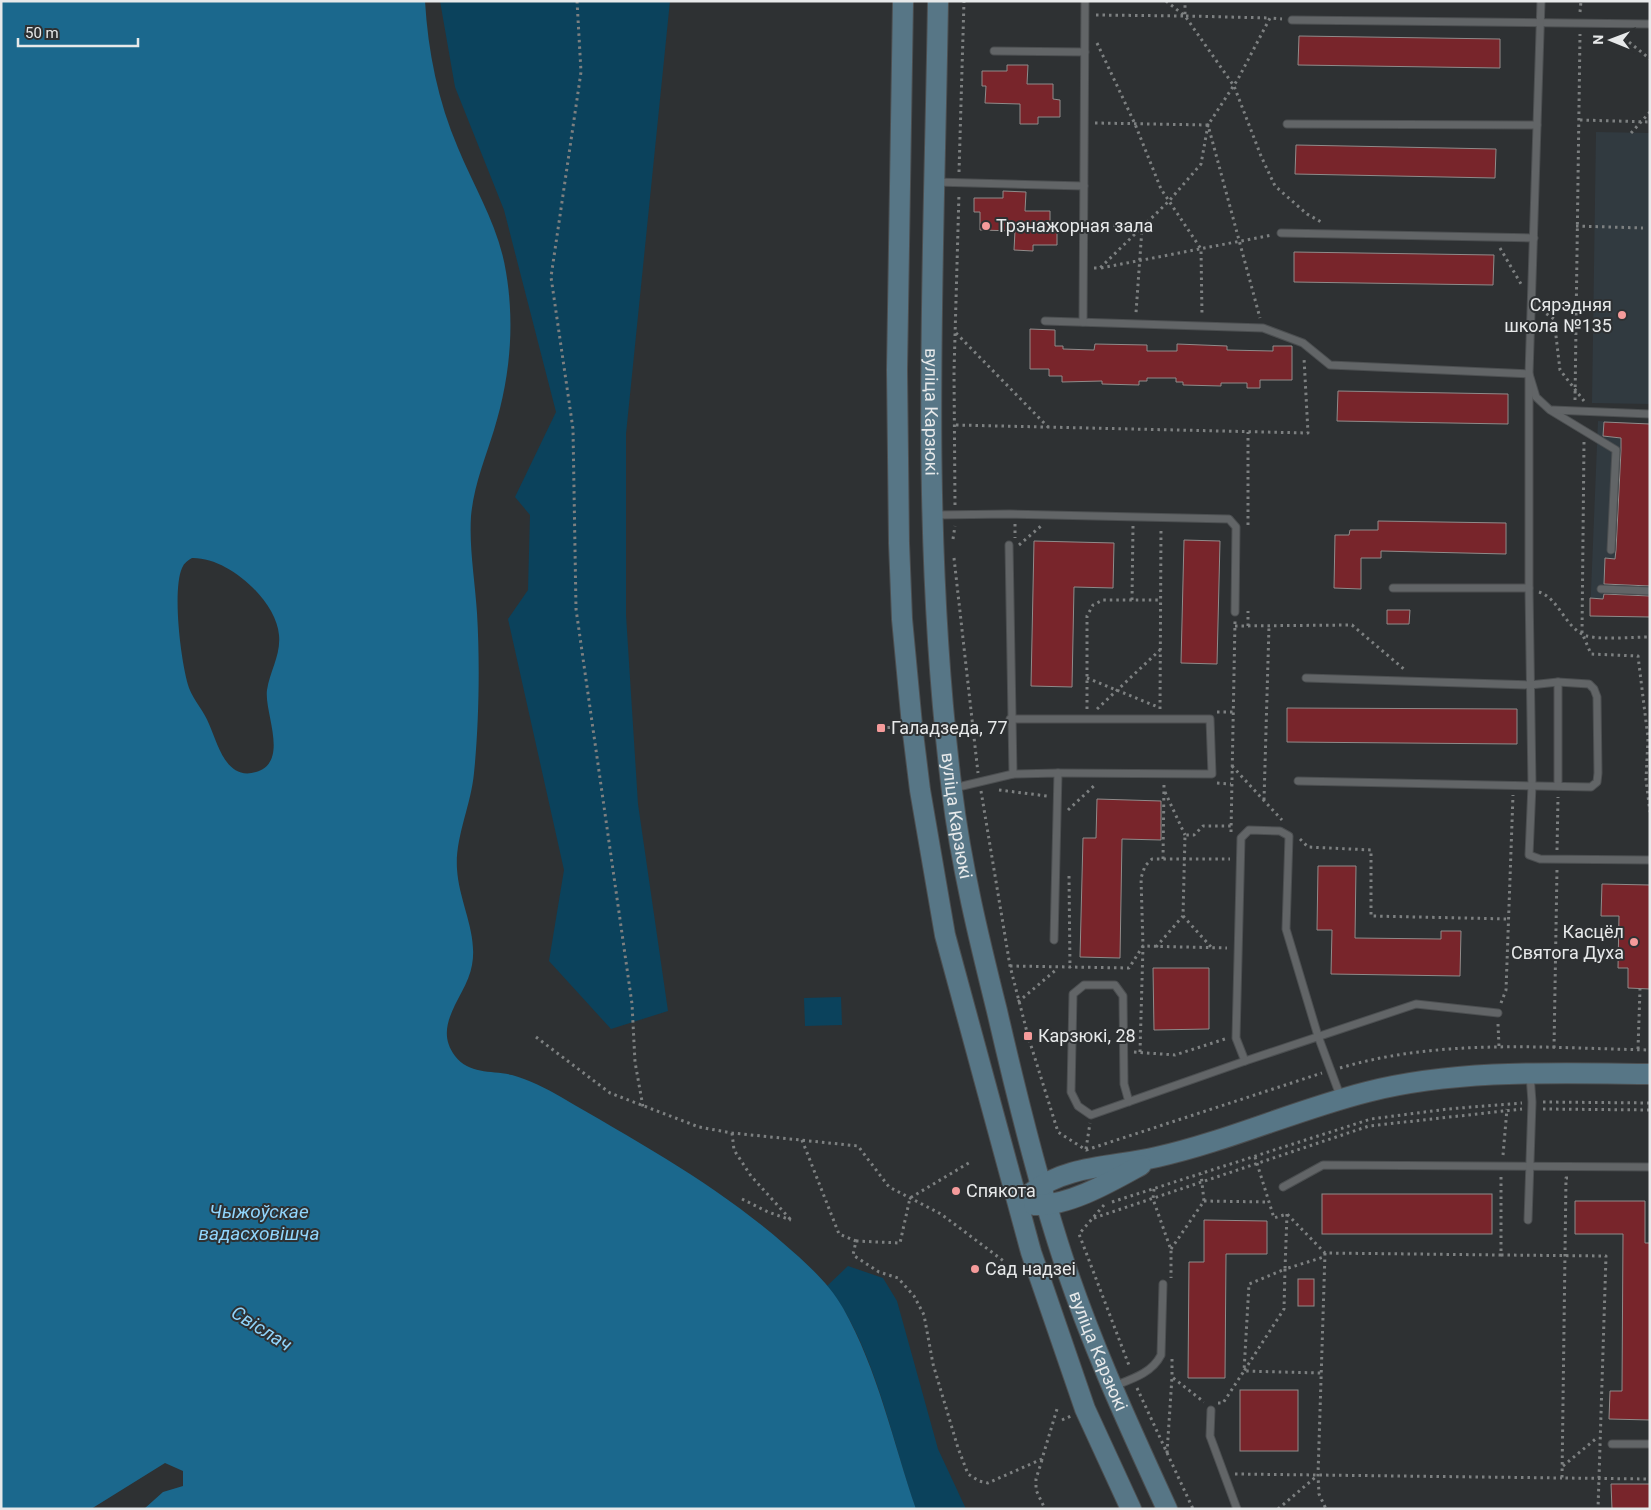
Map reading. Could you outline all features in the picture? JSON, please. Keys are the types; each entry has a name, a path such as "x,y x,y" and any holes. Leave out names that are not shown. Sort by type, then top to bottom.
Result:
{"street":[{"name":"вуліца Карзюкі","path":"903,1 897,370 899,533 902,619 912,725 933,873 946,935 1031,1252 1085,1408 1131,1509"},
{"name":"вуліца Карзюкі","path":"938,1 931,373 932,515 938,656 956,826 982,951 1041,1185 1060,1249 1112,1387 1167,1509"},
{"path":"1017,1204 1041,1185 1092,1168 1157,1157 1367,1092 1451,1078 1530,1073 1650,1074"},
{"path":"1017,1204 1048,1206 1099,1188 1157,1157"}],"lane":[{"path":"1083,322 1085,1"},
{"path":"1541,1 1530,374 1530,685 1532,785 1529,855 1540,859 1650,860"},
{"path":"1292,20 1650,24"},
{"path":"994,52 1085,52"},
{"path":"1287,124 1537,125"},
{"path":"935,182 1084,186"},
{"path":"1281,233 1534,238"},
{"path":"1045,321 1263,328 1303,343 1330,365 1530,374"},
{"path":"1530,374 1536,397 1550,410 1616,450 1611,550"},
{"path":"1550,410 1650,414"},
{"path":"932,515 1162,516 1229,519 1236,527 1235,612"},
{"path":"1010,545 1010,719 1013,774"},
{"path":"1393,588 1530,588"},
{"path":"1601,589 1650,591"},
{"path":"1298,781 1591,787 1597,782 1598,773 1597,696 1589,684 1558,682 1530,685 1306,678"},
{"path":"1558,682 1558,786"},
{"path":"951,788 1013,774 1212,774 1210,719 1010,719"},
{"path":"1054,940 1058,773"},
{"path":"1245,1061 1236,1038 1241,838 1249,830 1280,831 1289,836 1286,929 1318,1036 1342,1100"},
{"path":"1129,1102 1124,1084 1123,996 1115,985 1084,985 1073,994 1071,1092 1078,1106 1091,1115 1416,1004 1498,1013"},
{"path":"1528,1220 1532,1105 1530,1073"},
{"path":"1282,1186 1323,1165 1501,1168 1650,1167"},
{"path":"1112,1387 1134,1379 1156,1365 1161,1355 1163,1284"},
{"path":"1211,1410 1210,1436 1237,1509"},
{"path":"1612,1444 1650,1444"}],"path":[{"path":"577,1 581,72 551,277 573,429 576,609 632,1004 635,1062 643,1107"},
{"path":"952,542 955,515 956,333 964,1"},
{"path":"1166,1 1185,16 1234,86 1260,156 1275,186 1307,214 1342,234"},
{"path":"1185,1 1185,16"},
{"path":"1578,412 1574,397 1574,385 1581,1"},
{"path":"1085,15 1292,20"},
{"path":"1100,268 1169,201 1200,164 1208,125 1234,86 1270,18"},
{"path":"1604,23 1650,59"},
{"path":"1096,41 1107,68 1136,124 1161,189 1202,249 1202,326"},
{"path":"1631,133 1650,112"},
{"path":"1580,120 1650,122"},
{"path":"1084,123 1208,125"},
{"path":"1208,125 1241,240 1263,328"},
{"path":"1083,222 1142,228"},
{"path":"1576,226 1643,228"},
{"path":"1136,324 1142,228"},
{"path":"1083,267 1100,268 1281,233"},
{"path":"1494,237 1532,303 1554,318 1560,370 1574,385 1592,412"},
{"path":"956,333 1048,427"},
{"path":"956,425 1308,433 1303,343"},
{"path":"1584,432 1582,633 1591,654 1638,656 1648,738 1646,780 1650,812"},
{"path":"1160,710 1162,516"},
{"path":"1015,524 1015,549 1043,524"},
{"path":"1132,600 1133,525"},
{"path":"953,551 979,782"},
{"path":"1530,588 1546,594 1574,628 1587,636 1650,637"},
{"path":"1087,709 1087,616 1093,604 1103,600 1161,600"},
{"path":"1231,834 1235,612"},
{"path":"1235,626 1352,625 1419,682"},
{"path":"1264,800 1269,626"},
{"path":"1096,709 1160,649"},
{"path":"1087,678 1160,710"},
{"path":"1078,710 1105,710"},
{"path":"1151,711 1169,711"},
{"path":"1215,712 1234,712"},
{"path":"1232,766 1283,820"},
{"path":"1068,810 1098,782"},
{"path":"1155,782 1174,782"},
{"path":"1163,859 1164,782"},
{"path":"1212,783 1231,784"},
{"path":"1500,1046 1498,1013 1506,990 1510,918 1513,785"},
{"path":"1554,1048 1558,786"},
{"path":"980,790 987,789"},
{"path":"993,789 1013,793 1068,797 1068,820"},
{"path":"1156,947 1182,916 1185,859 1185,835 1164,791"},
{"path":"1185,835 1194,835 1203,826 1231,826"},
{"path":"1296,834 1308,847 1371,850 1371,916 1510,918"},
{"path":"1230,869 1231,851"},
{"path":"1140,1052 1143,946 1141,878 1145,866 1152,859 1230,859"},
{"path":"1068,869 1070,968"},
{"path":"1182,916 1212,948"},
{"path":"1228,938 1228,957"},
{"path":"1143,946 1228,948"},
{"path":"1010,966 1129,968 1143,946"},
{"path":"1018,1002 1058,968"},
{"path":"1638,1049 1640,989"},
{"path":"1123,1051 1175,1055 1227,1039 1227,1030"},
{"path":"536,1038 610,1093 699,1127 732,1133 858,1146 889,1187 941,1214 1005,1262"},
{"path":"1093,1218 1369,1126 1507,1110 1532,1105 1650,1103"},
{"path":"1501,1255 1501,1168 1506,1104"},
{"path":"1193,1509 1134,1379 1079,1234 1104,1205 1371,1119 1506,1104 1650,1110"},
{"path":"1086,1150 1091,1115"},
{"path":"732,1133 734,1150 751,1176 791,1220 768,1212 742,1198"},
{"path":"802,1140 839,1234 856,1241 900,1243 910,1198 972,1162"},
{"path":"1255,1157 1274,1218 1287,1214"},
{"path":"1170,1250 1204,1201 1204,1181 1201,1174"},
{"path":"1562,1478 1566,1178 1575,1178"},
{"path":"1154,1189 1153,1199 1170,1250 1171,1279"},
{"path":"1204,1201 1269,1202"},
{"path":"1287,1214 1324,1255 1318,1475 1319,1494 1326,1509"},
{"path":"1216,1403 1223,1404 1284,1310 1287,1214"},
{"path":"856,1241 853,1255 879,1272 898,1278 914,1296 921,1309 933,1364 958,1448 968,1474 979,1481 988,1483 1042,1459"},
{"path":"1244,1372 1249,1284 1324,1255 1606,1256 1598,1509"},
{"path":"1167,1454 1172,1357"},
{"path":"1244,1372 1321,1373"},
{"path":"1172,1377 1202,1402 1209,1402"},
{"path":"1045,1509 1036,1490 1036,1479 1057,1410"},
{"path":"1563,1466 1599,1437"},
{"path":"1235,1474 1650,1479"},
{"path":"1278,1509 1318,1475"}],"shaded area":[{"path":"440,1 670,1 626,434 626,615 638,804 668,1011 611,1029 549,961 564,870 508,619 528,590 530,515 515,497 556,412 504,210 455,87"},
{"name":"Сярэдняя школа №135","path":"1596,132 1650,133 1650,404 1592,403"},
{"path":"1598,421 1650,424 1650,617 1590,616"},
{"path":"841,997 842,1025 805,1026 804,998"},
{"path":"848,1266 883,1278 897,1301 938,1449 966,1509 916,1509 869,1363 857,1334 827,1286"}],"water":[{"name":"Чыжоўскае вадасховішча","path":"1,1 425,1 431,58 435,76 451,130 498,239 506,272 510,312 509,351 504,391 477,483 471,516 471,552 478,632 478,714 474,773 458,845 457,869 458,881 470,929 473,953 469,976 449,1021 447,1033 449,1044 455,1056 467,1066 481,1071 512,1075 525,1079 543,1087 619,1130 730,1202 791,1250 816,1273 843,1308 866,1356 916,1509 144,1509 163,1492 183,1486 183,1471 165,1463 91,1509 1,1509","holes":["192,558 206,560 235,573 248,583 260,595 276,622 279,642 267,690 274,748 272,758 266,767 256,772 246,773 237,771 230,766 220,750 207,719 191,693 186,677 179,628 179,579 183,566 189,560"]}],"building":[{"path":"1299,36 1500,39 1500,68 1298,65"},
{"path":"1007,65 1028,65 1027,84 1053,84 1053,99 1060,100 1060,117 1038,117 1038,124 1020,124 1020,104 985,103 986,86 982,86 982,71 1007,71"},
{"path":"1296,145 1496,149 1495,178 1295,174"},
{"path":"1003,191 1026,192 1025,211 1050,211 1050,227 1057,227 1057,245 1033,245 1033,251 1014,250 1015,231 980,230 980,212 974,212 974,198 1003,198"},
{"path":"1294,252 1494,255 1493,285 1294,282"},
{"path":"1030,329 1055,330 1055,346 1063,346 1063,349 1094,350 1095,344 1147,345 1147,351 1177,351 1177,344 1227,346 1227,350 1273,351 1273,346 1292,346 1292,380 1260,380 1260,388 1247,388 1247,383 1221,383 1221,386 1183,385 1183,382 1176,382 1176,378 1147,378 1147,381 1139,381 1139,385 1102,384 1102,381 1062,382 1062,376 1049,376 1049,369 1030,369"},
{"path":"1338,391 1508,394 1508,424 1337,421"},
{"path":"1604,422 1650,424 1650,586 1604,584 1605,558 1615,559 1621,438 1603,436"},
{"path":"1378,521 1506,523 1506,554 1381,551 1381,558 1361,558 1361,589 1334,588 1335,535 1349,535 1350,530 1378,530"},
{"path":"1184,540 1220,541 1217,664 1181,663"},
{"path":"1034,541 1114,543 1113,588 1074,587 1072,687 1031,686"},
{"path":"1604,594 1650,596 1650,617 1590,616 1590,598 1603,599"},
{"path":"1387,610 1410,610 1409,624 1387,624"},
{"path":"1287,708 1517,709 1517,744 1287,742"},
{"path":"1097,799 1161,801 1161,840 1122,839 1120,958 1080,957 1083,838 1096,838"},
{"path":"1318,866 1356,866 1355,938 1441,939 1441,931 1461,931 1460,976 1331,974 1332,930 1317,930"},
{"name":"Касцёл Святога Духа","path":"1602,884 1650,885 1650,989 1628,988 1628,968 1618,968 1619,916 1601,916"},
{"path":"1153,968 1209,968 1209,1029 1154,1030"},
{"path":"1322,1194 1492,1194 1492,1234 1322,1234"},
{"path":"1575,1201 1645,1201 1645,1243 1650,1243 1650,1420 1609,1419 1610,1391 1622,1391 1623,1234 1575,1234"},
{"path":"1204,1220 1267,1221 1267,1254 1226,1254 1225,1378 1188,1378 1189,1262 1204,1262"},
{"path":"1298,1279 1314,1279 1314,1306 1298,1306"},
{"path":"1240,1390 1298,1390 1298,1451 1240,1451"},
{"path":"1611,1484 1650,1484 1650,1509 1612,1509"}],"place":[{"name":"Трэнажорная зала","path":"986,226"},
{"name":"Сярэдняя школа №135","path":"1622,315"},
{"name":"Галадзеда, 77","path":"881,728"},
{"name":"Касцёл Святога Духа","path":"1634,942"},
{"name":"Карзюкі, 28","path":"1028,1036"},
{"name":"Спякота","path":"956,1191"},
{"name":"Сад надзеі","path":"975,1269"}],"water label":[{"name":"Свіслач","path":"262,1328"}]}
